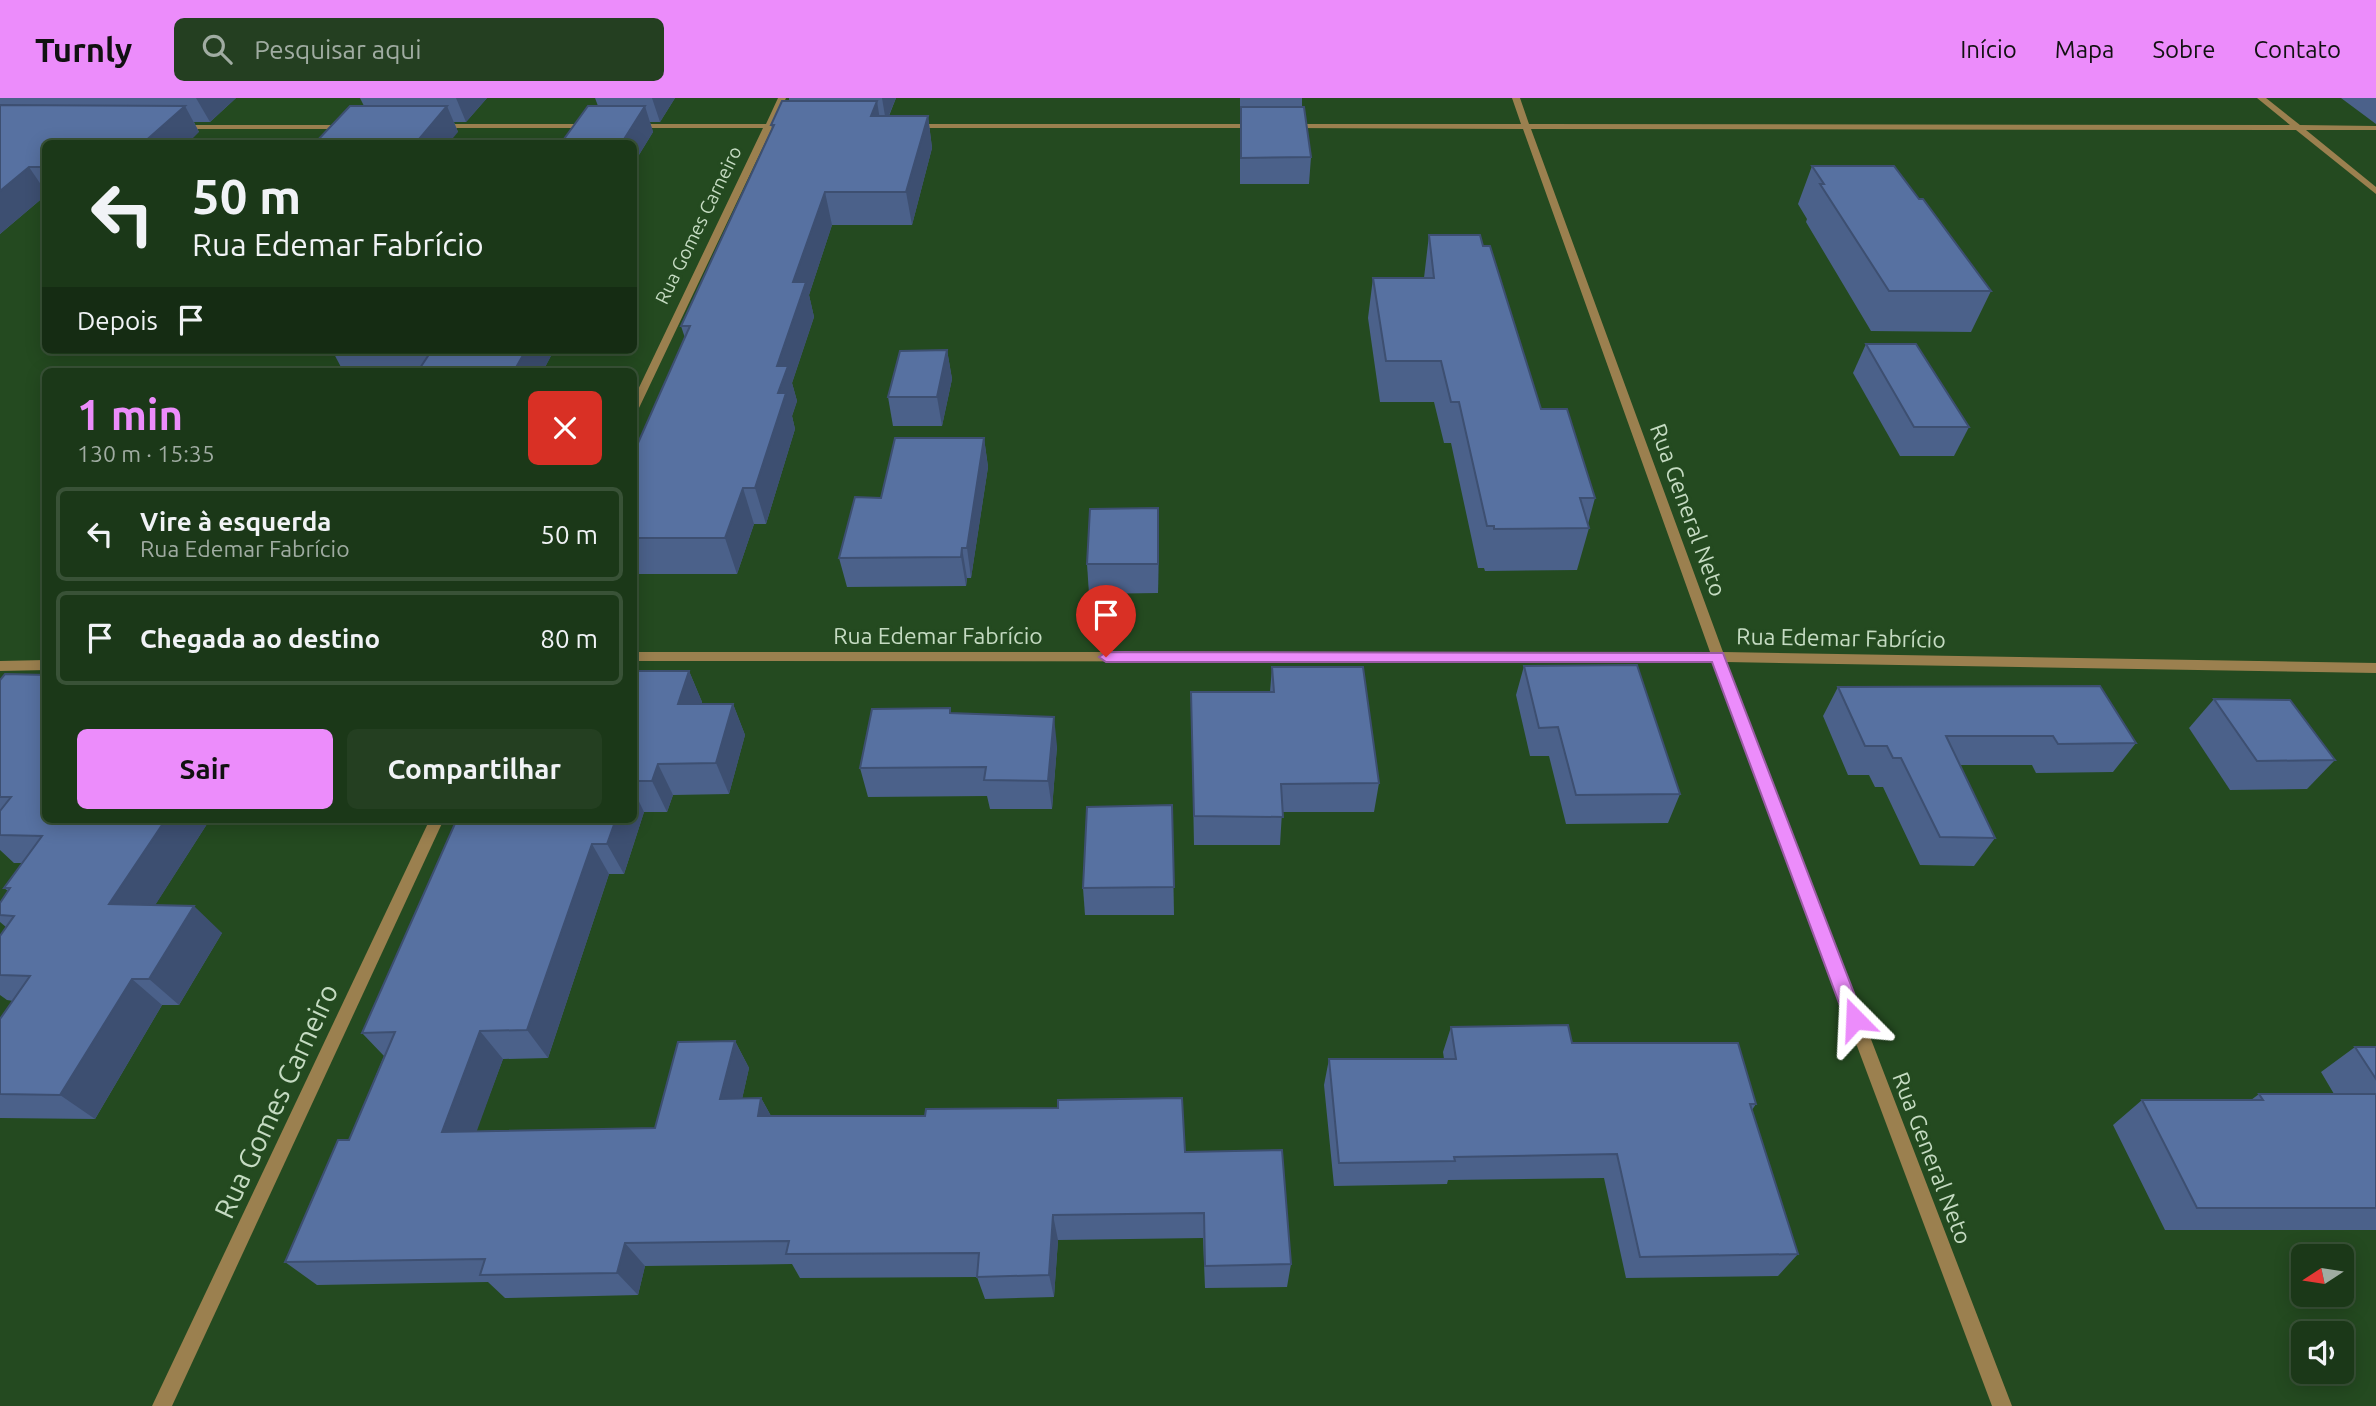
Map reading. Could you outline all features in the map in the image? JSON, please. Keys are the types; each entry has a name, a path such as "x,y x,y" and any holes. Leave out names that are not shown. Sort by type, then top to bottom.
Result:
{"street":[{"name":"Rua Gomes Carneiro","path":"637,402 782,98"},
{"name":"Rua General Neto","path":"1516,98 1718,657 2002,1406"},
{"path":"2261,98 2376,191"},
{"path":"434,126 602,126"},
{"path":"630,126 798,126"},
{"path":"896,126 2376,128"},
{"path":"168,127 364,127"},
{"name":"Rua Edemar Fabrício","path":"637,657 1718,657 2376,668"},
{"path":"0,666 42,665"},
{"name":"Rua Gomes Carneiro","path":"162,1406 435,823"}],"building":[{"path":"782,101 877,101 871,116 928,116 906,192 825,192 793,282 806,282 777,366 788,366 778,393 786,393 755,488 743,488 725,538 637,538 637,445 690,326 681,326 774,125 771,125"},
{"path":"0,105 185,106 147,140 42,140 42,167 29,167 0,191"},
{"path":"350,106 447,106 418,140 318,140"},
{"path":"588,106 645,106 624,140 564,139"},
{"path":"1241,107 1304,107 1311,157 1241,158"},
{"path":"1812,166 1894,166 1919,199 1923,199 1991,291 1889,291 1820,184 1824,184"},
{"path":"1429,235 1480,235 1483,246 1490,246 1541,409 1567,409 1595,498 1580,498 1589,528 1494,529 1494,526 1487,526 1459,402 1451,402 1441,361 1386,361 1373,278 1434,278"},
{"path":"1866,344 1916,344 1969,427 1914,427"},
{"path":"947,350 937,397 888,397 900,351"},
{"path":"429,354 524,354 516,368 420,368"},
{"path":"895,438 984,438 967,548 962,548 961,557 839,558 855,497 881,498"},
{"path":"1158,508 1158,564 1087,564 1090,509"},
{"path":"1637,665 1680,794 1576,795 1558,727 1539,728 1524,666"},
{"path":"1272,667 1363,667 1379,783 1281,784 1283,817 1194,816 1191,692 1274,692"},
{"path":"637,671 689,671 678,704 733,704 716,763 658,764 652,781 637,781"},
{"path":"5,674 42,675 42,823 163,823 109,904 194,906 149,979 132,979 60,1095 0,1094 0,1019 30,976 0,975 0,936 14,916 0,915 0,903 10,888 4,888 42,836 0,835 0,811 11,797 0,797 0,680"},
{"path":"2100,686 2136,743 2058,744 2053,736 1946,736 1995,838 1940,837 1901,758 1893,758 1887,746 1865,746 1838,687"},
{"path":"2214,699 2290,700 2335,760 2257,761"},
{"path":"950,708 950,713 1054,717 1048,781 984,780 986,767 860,768 872,709"},
{"path":"1172,805 1174,887 1083,888 1087,807"},
{"path":"455,823 615,823 607,844 592,844 527,1030 480,1031 442,1132 655,1128 678,1042 735,1041 720,1099 761,1098 758,1116 925,1116 926,1109 1058,1108 1058,1100 1182,1098 1185,1152 1282,1150 1291,1264 1205,1266 1204,1213 1053,1215 1049,1275 977,1277 979,1253 786,1254 789,1241 625,1243 617,1273 480,1275 485,1259 285,1262 338,1140 349,1140 395,1032 362,1033"},
{"path":"1568,1025 1572,1043 1738,1043 1756,1104 1750,1104 1798,1254 1640,1257 1617,1154 1454,1157 1455,1161 1339,1163 1329,1059 1456,1059 1451,1027"},
{"path":"2355,1047 2376,1047 2376,1079"},
{"path":"2259,1094 2376,1094 2376,1208 2197,1208 2142,1100 2263,1100"}],"route":[{"path":"1106,657 1718,657 1855,1019"}]}
